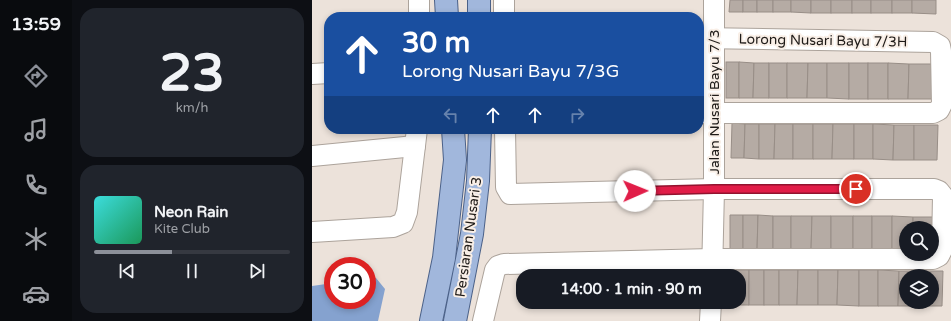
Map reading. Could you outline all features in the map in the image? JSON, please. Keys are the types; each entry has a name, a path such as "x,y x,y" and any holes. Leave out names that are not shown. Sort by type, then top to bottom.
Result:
{"main road":[{"path":"446,0 447,12"},
{"path":"479,0 479,12"},
{"name":"Persiaran Nusari 3","path":"431,321 445,250 455,160 453,134"},
{"name":"Persiaran Nusari 3","path":"455,321 472,234 478,181 480,134"}],"street":[{"path":"419,0 419,12"},
{"path":"504,0 504,12"},
{"name":"Jalan Nusari Bayu 7/3","path":"712,268 714,189 706,113 706,38 714,0"},
{"name":"Lorong Nusari Bayu 7/3H","path":"706,38 933,42 940,46 941,51 942,104 939,110 933,113 706,113"},
{"path":"312,74 324,73"},
{"path":"483,321 495,270 498,266 504,264 712,268 933,259 939,256 942,250 943,196 939,191 934,189 714,189 510,194 506,187 505,134"},
{"path":"312,156 416,137 407,212 403,223 393,227 312,232"},
{"path":"710,321 711,309"}],"water":[{"path":"376,278 385,289 378,321 312,321 312,286 324,284 324,309 376,309"}],"building":[{"path":"730,0 743,0 743,12 729,12"},
{"path":"743,0 757,0 757,12 743,12"},
{"path":"757,0 773,0 773,12 757,12"},
{"path":"773,0 791,0 791,12 773,12"},
{"path":"791,0 811,0 811,13 791,12"},
{"path":"811,0 831,0 831,13 811,13"},
{"path":"831,0 852,0 852,13 831,13"},
{"path":"852,0 871,0 871,13 852,13"},
{"path":"871,0 892,0 892,13 871,13"},
{"path":"892,0 912,0 912,13 892,13"},
{"path":"912,0 936,0 936,14 912,13"},
{"path":"726,62 739,62 739,98 726,98"},
{"path":"739,62 754,63 753,98 739,98"},
{"path":"754,63 769,63 769,98 753,98"},
{"path":"769,63 787,63 787,98 769,98"},
{"path":"787,63 808,63 807,98 787,98"},
{"path":"808,63 827,63 827,98 807,98"},
{"path":"827,63 849,63 849,99 827,98"},
{"path":"849,63 868,63 868,99 849,99"},
{"path":"868,63 888,63 888,99 868,99"},
{"path":"888,63 909,64 908,99 888,99"},
{"path":"909,64 932,64 932,99 908,99"},
{"path":"732,123 745,124 744,158 731,158"},
{"path":"745,124 759,124 759,159 744,158"},
{"path":"759,124 775,124 774,159 759,159"},
{"path":"775,124 793,124 793,159 774,159"},
{"path":"793,124 813,124 813,159 793,159"},
{"path":"813,124 833,124 832,159 813,159"},
{"path":"833,124 854,124 854,159 832,159"},
{"path":"854,124 873,124 873,159 854,159"},
{"path":"873,124 894,125 893,160 873,159"},
{"path":"894,125 914,125 914,160 893,160"},
{"path":"914,125 938,125 937,160 914,160"},
{"path":"730,215 743,215 743,251 730,250"},
{"path":"743,215 758,215 757,251 743,251"},
{"path":"758,215 773,216 773,251 757,251"},
{"path":"773,216 791,216 791,251 773,251"},
{"path":"791,216 812,216 811,251 791,251"},
{"path":"812,216 831,216 831,251 811,251"},
{"path":"831,216 853,216 853,251 831,251"},
{"path":"853,216 872,216 872,252 853,251"},
{"path":"872,216 892,216 892,252 872,252"},
{"path":"892,216 913,217 913,221 899,221 899,252 892,252"},
{"path":"913,217 936,217 936,221 913,221"},
{"path":"746,270 749,270 749,305 746,305"},
{"path":"749,270 764,270 764,305 749,305"},
{"path":"764,270 779,270 779,305 764,305"},
{"path":"779,270 798,270 797,305 779,305"},
{"path":"798,270 818,270 818,305 797,305"},
{"path":"818,270 838,270 837,305 818,305"},
{"path":"838,270 859,270 859,306 837,305"},
{"path":"859,270 878,270 878,306 859,306"},
{"path":"878,270 899,271 898,306 878,306"},
{"path":"899,271 899,306 898,306"},
{"path":"939,271 943,271 942,306 939,306"}],"route":[{"path":"635,191 714,189 856,189"}]}
